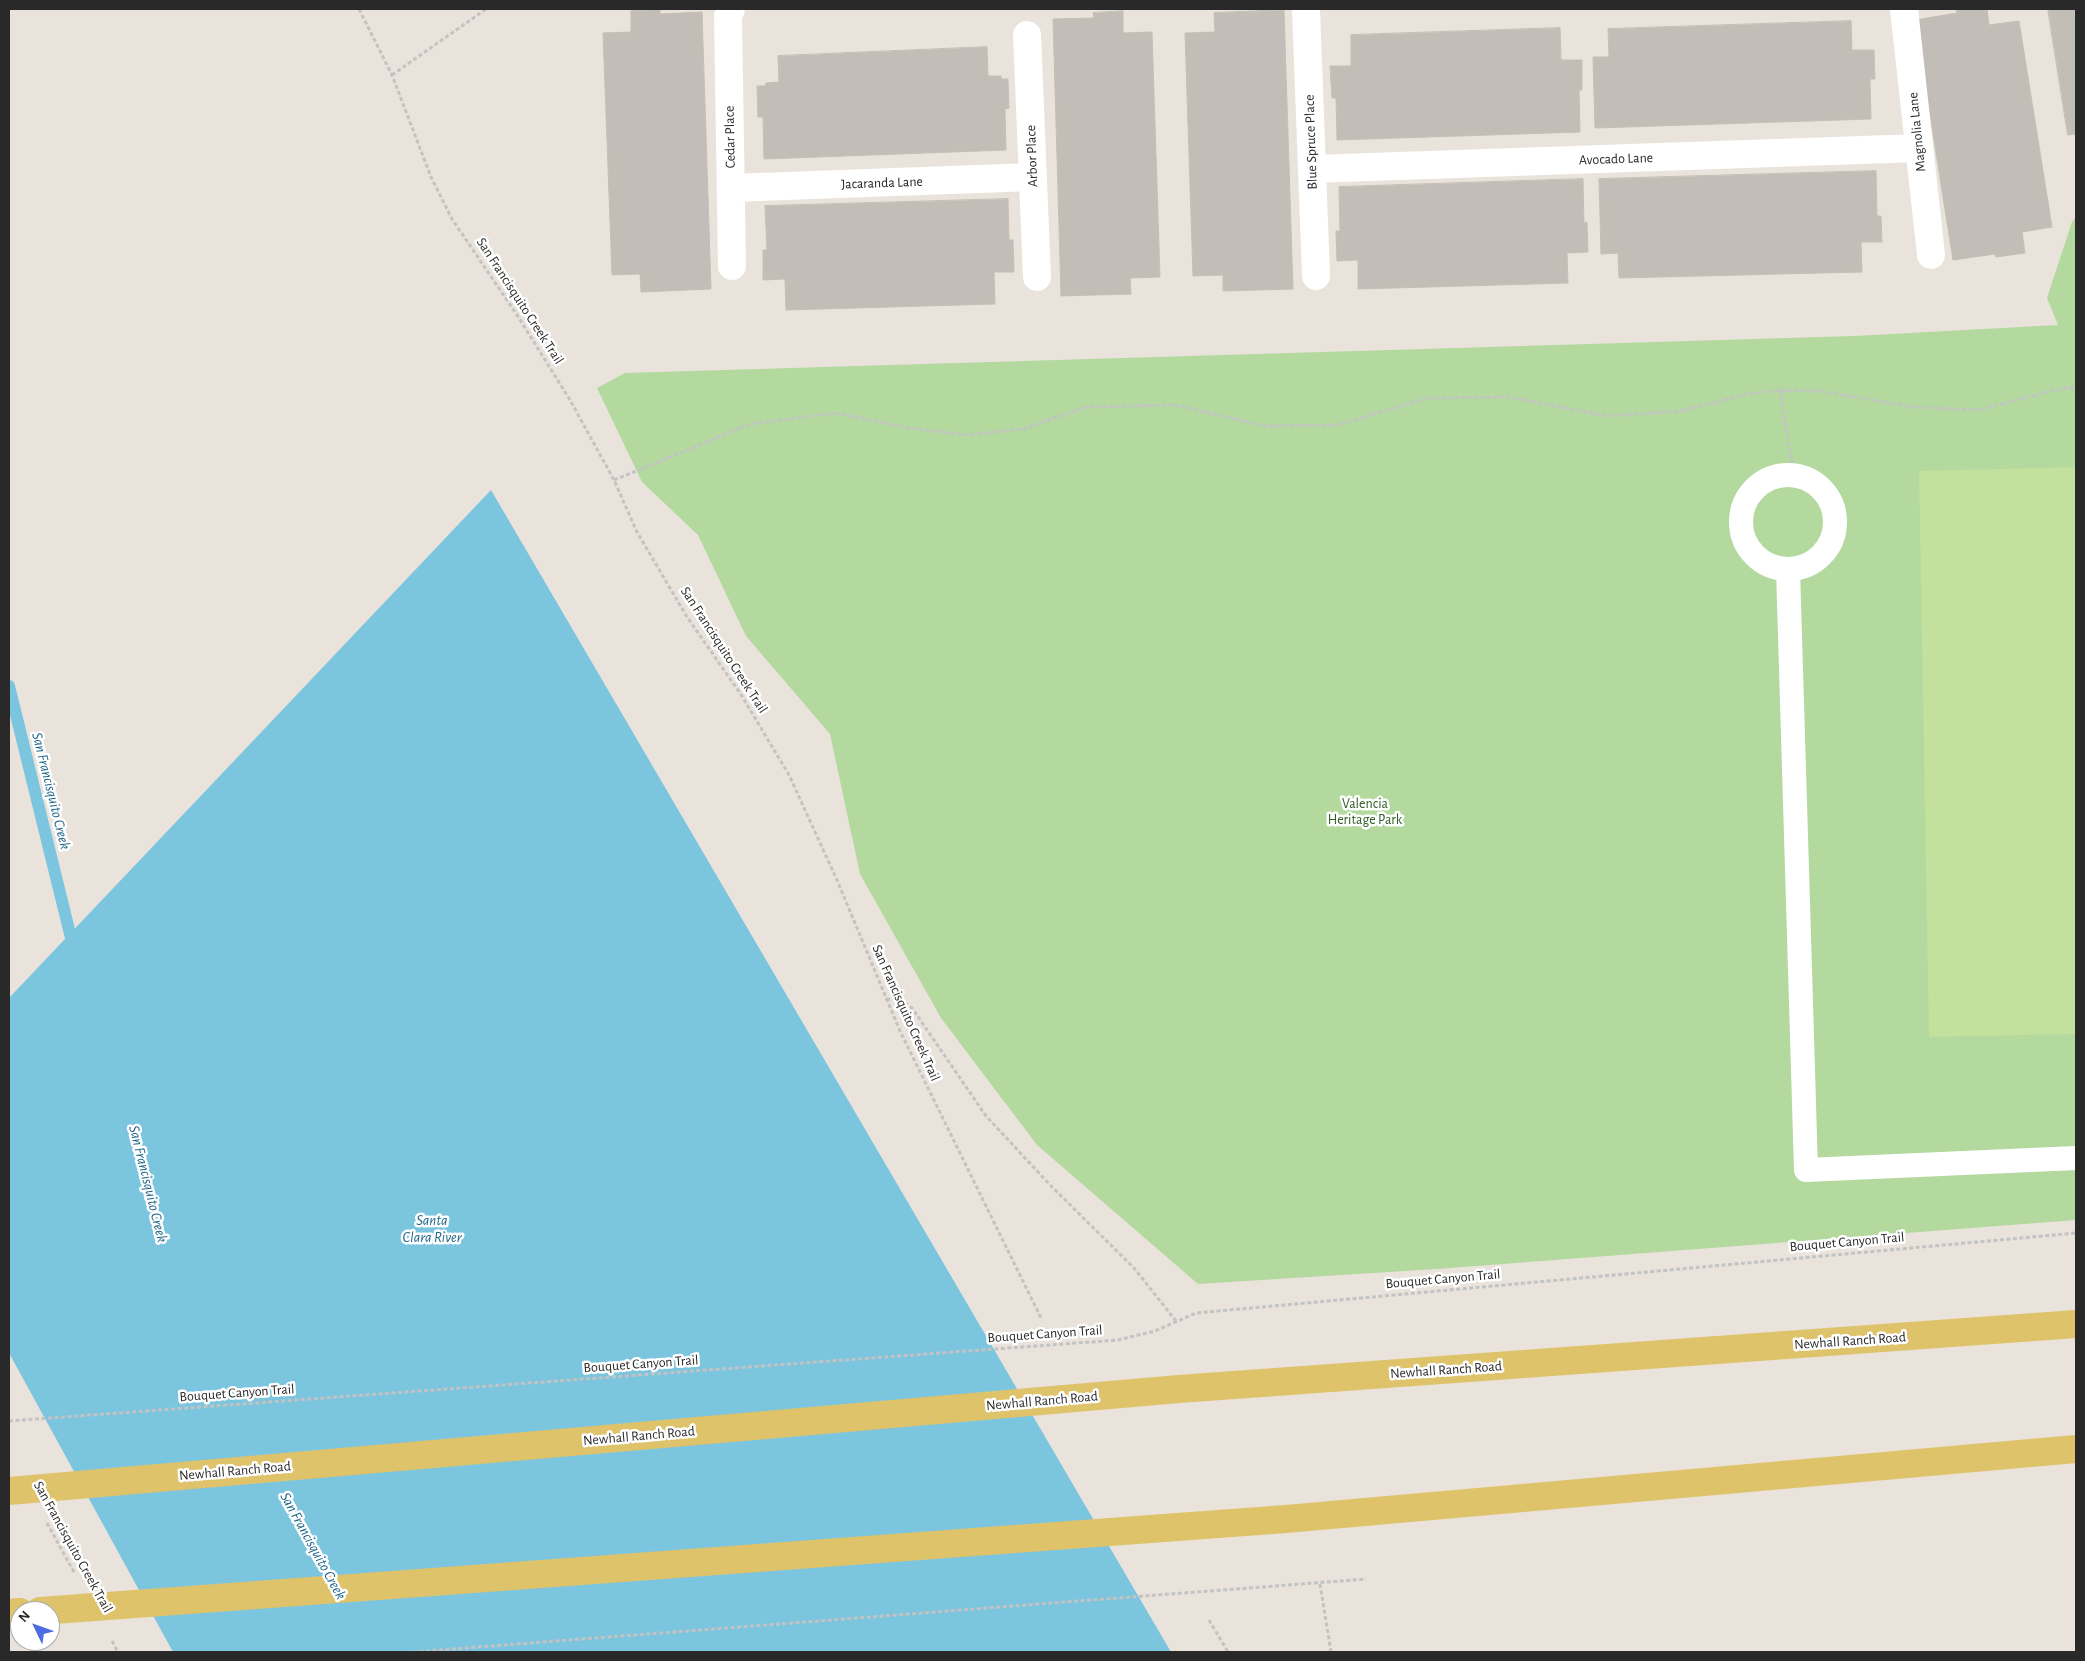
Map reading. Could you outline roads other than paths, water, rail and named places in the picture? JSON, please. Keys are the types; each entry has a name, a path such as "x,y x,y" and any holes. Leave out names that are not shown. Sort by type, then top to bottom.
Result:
{"main road":[{"name":"Newhall Ranch Road","path":"9,1491 1179,1389 2076,1324"},
{"path":"60,1610 1286,1519 2076,1449"}],"street":[{"name":"Cedar Place","path":"731,9 728,16 732,266"},
{"name":"Blue Spruce Place","path":"1306,9 1316,276"},
{"name":"Magnolia Lane","path":"1904,9 1931,255"},
{"name":"Arbor Place","path":"1027,35 1037,277"},
{"name":"Avocado Lane","path":"1312,169 1919,148"},
{"name":"Jacaranda Lane","path":"731,188 1032,178"}],"lane":[{"path":"1782,475 1811,481 1824,492 1833,508 1834,525 1830,542 1824,553 1810,564 1788,569 1776,568 1760,560 1745,542 1740,525 1745,502 1756,488 1770,478 1782,475"},
{"path":"1788,569 1806,1170 2076,1158"}],"water":[{"name":"Santa Clara River","path":"491,490 1171,1652 173,1652 9,1353 9,998"}],"waterway":[{"name":"San Francisquito Creek","path":"9,686 74,950"}],"park label":[{"name":"Valencia Heritage Park","path":"1365,812"}]}
